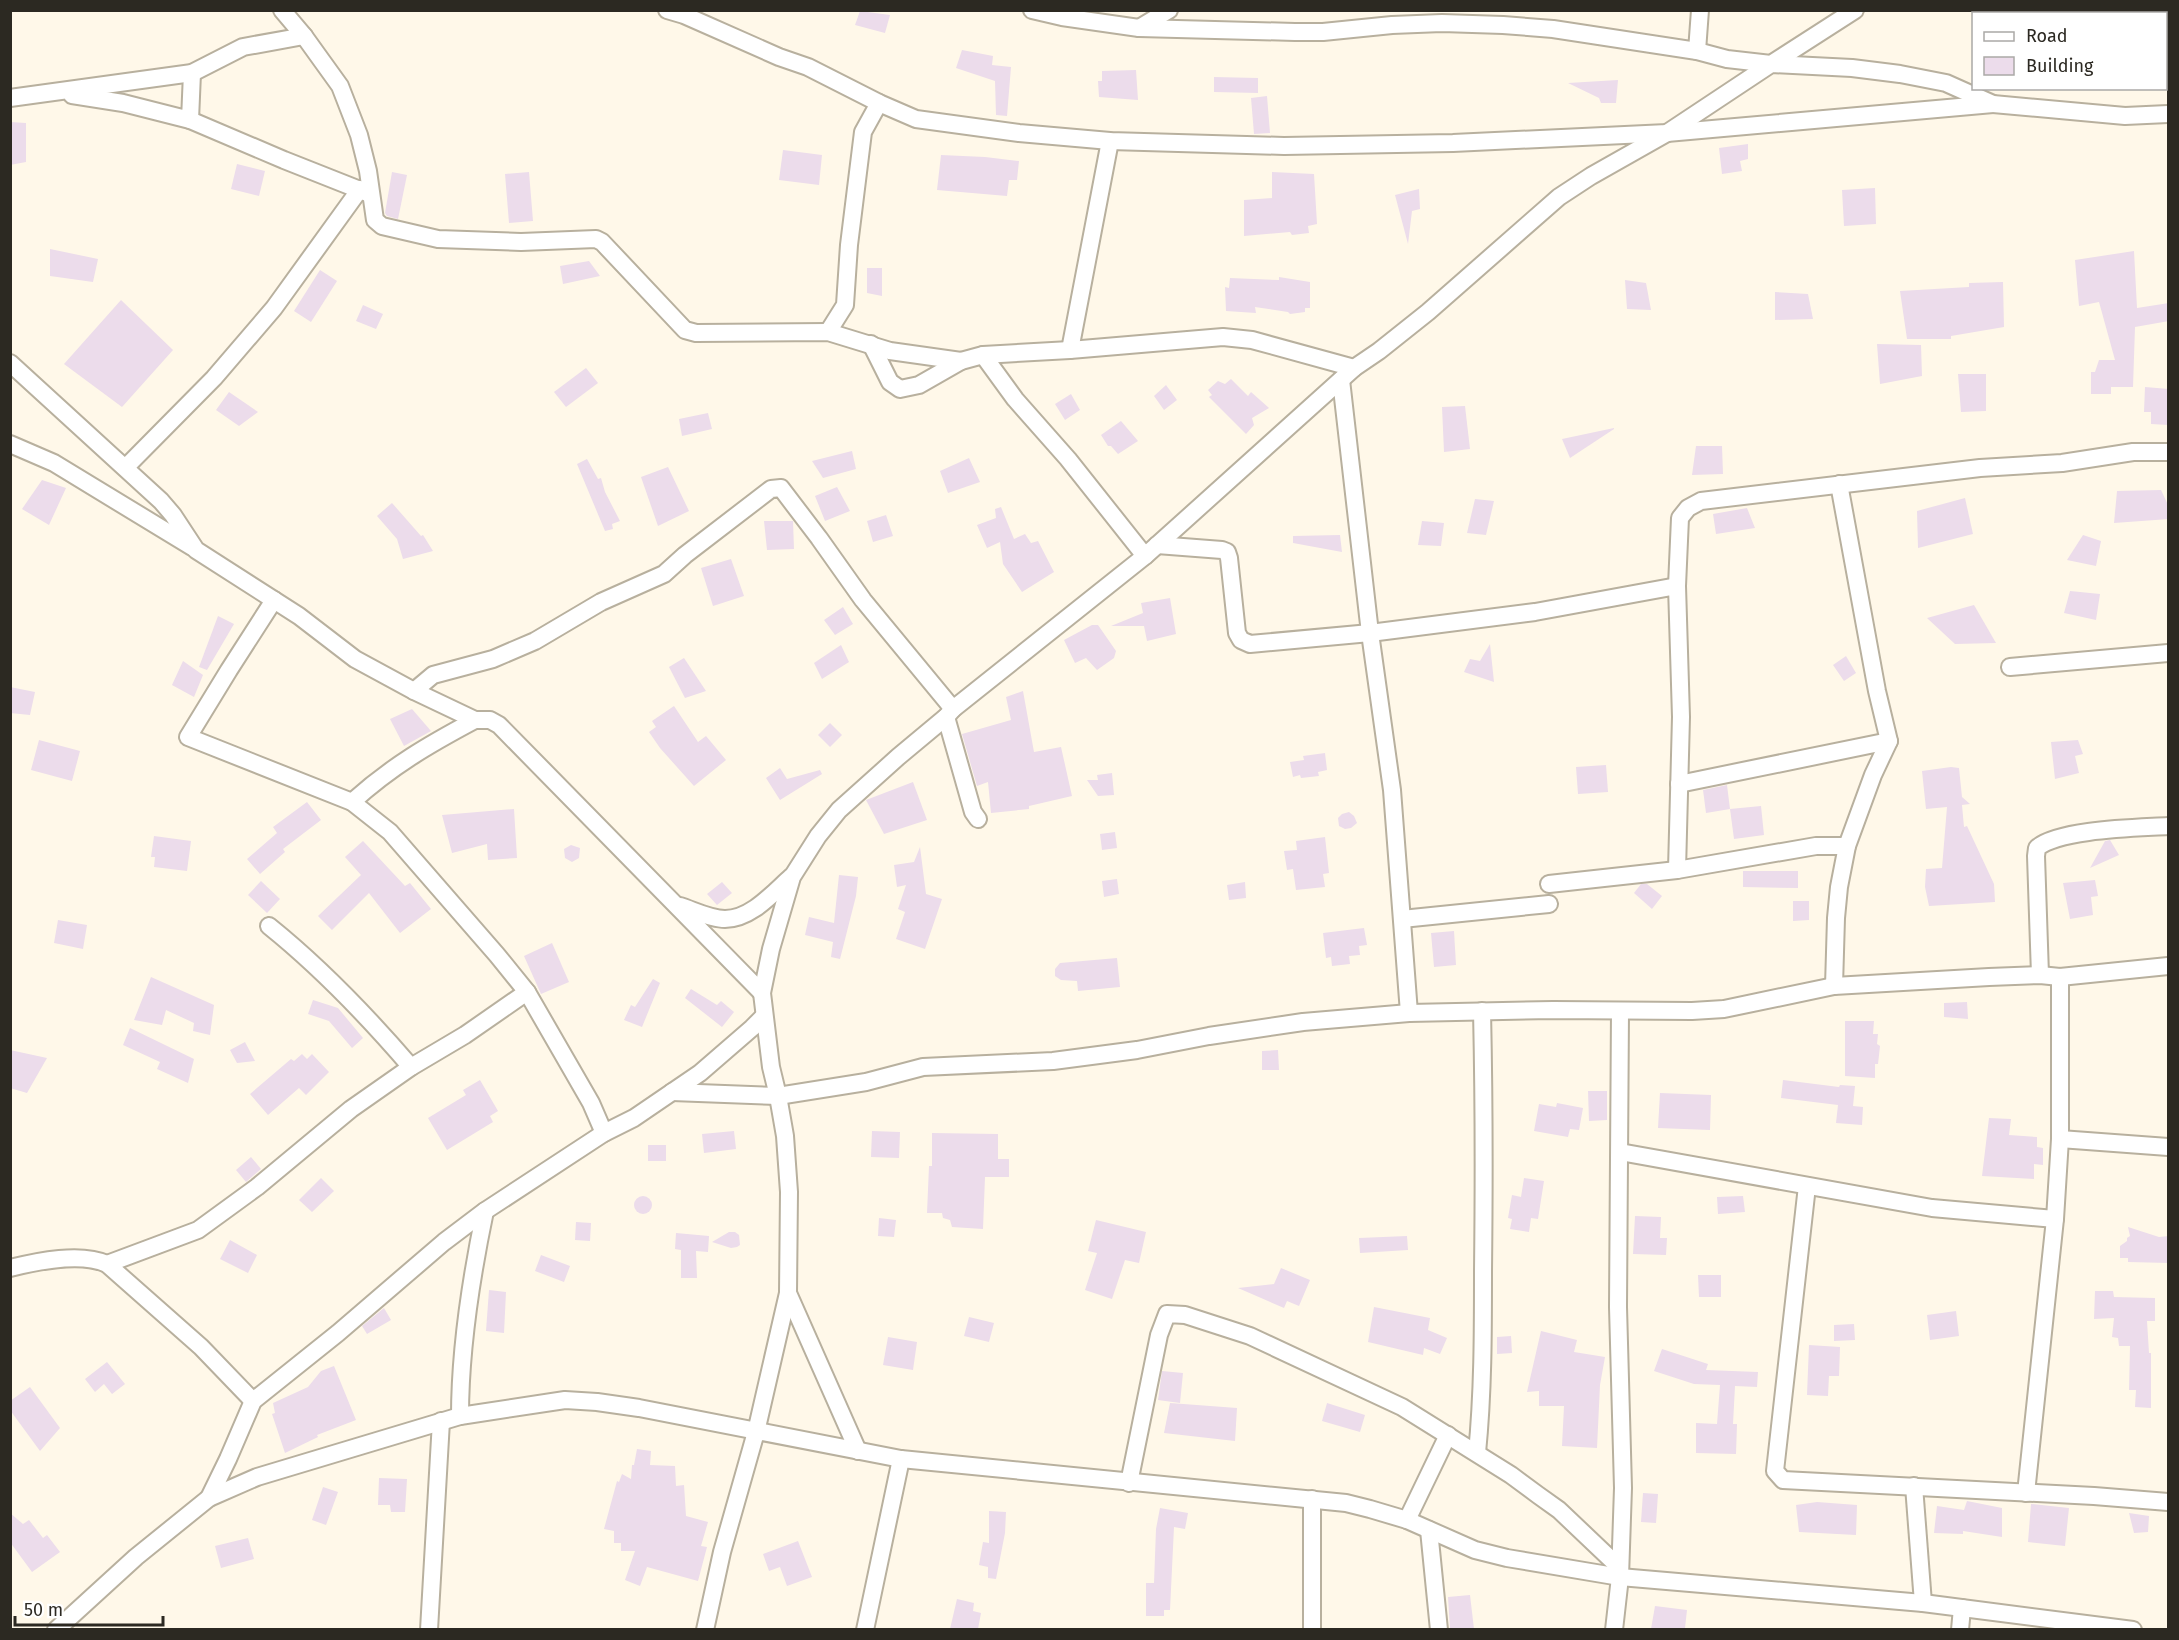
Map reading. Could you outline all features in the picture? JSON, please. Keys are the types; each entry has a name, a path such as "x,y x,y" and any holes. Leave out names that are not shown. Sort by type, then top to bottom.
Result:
{"street":[{"path":"282,10 340,86 359,135 365,191 375,220 382,226 438,239 521,242 596,239 602,242 685,330 696,333 828,332 890,351 961,361"},
{"path":"667,10 808,67 879,103 916,118 1019,133 1110,141 1284,146 1453,143 1667,133 1993,104 2126,116 2169,114"},
{"path":"1032,10 1062,17 1139,28 1313,32 1442,23 1503,25 1696,51 1727,59 1771,64 1852,68 1900,74 1946,83 1993,104"},
{"path":"1139,28 1169,10"},
{"path":"1696,51 1700,10"},
{"path":"708,1629 722,1552 756,1432 788,1293 789,1192 785,1137 771,1067 762,993 771,949 792,877 818,836 839,810 898,757 1151,550 1354,368 1428,312 1559,197 1667,133 1855,10"},
{"path":"10,98 192,73 243,47 304,36"},
{"path":"190,120 192,73"},
{"path":"57,93 123,104 190,120 365,191"},
{"path":"828,332 845,305 849,245 863,132 879,103"},
{"path":"1070,350 1110,141"},
{"path":"126,467 214,378 274,308 365,191"},
{"path":"871,344 890,382 894,387 900,389 919,385 961,361 983,355 1223,337 1240,337 1354,368"},
{"path":"983,355 1015,399 1151,550 1222,550 1227,552 1238,633 1241,640 1250,644 1370,633 1534,612 1677,586"},
{"path":"10,363 126,467 173,514 196,550"},
{"path":"1341,380 1370,633 1392,790 1409,1013"},
{"path":"10,444 54,463 196,550 298,616 355,659 475,720 490,720 499,725 762,993"},
{"path":"1677,870 1681,717 1677,586 1680,518 1688,508 1701,501 1839,484 1980,468 2062,463 2133,452 2169,452"},
{"path":"1834,986 1836,918 1847,846 1873,775 1889,741 1877,691 1839,484"},
{"path":"414,691 433,675 492,659 536,641 601,602 664,574 685,555 771,489 777,487 781,488 950,713 973,812 978,819"},
{"path":"274,600 188,737 352,802 390,832 527,992 591,1103 604,1133"},
{"path":"2010,667 2169,653"},
{"path":"352,802 378,778 405,758 475,720"},
{"path":"1678,784 1889,741"},
{"path":"2040,975 2037,848 2050,839 2114,829 2169,826"},
{"path":"1549,884 1677,870 1816,846 1847,846"},
{"path":"677,905 723,919 740,916 755,908 792,877"},
{"path":"1402,919 1549,904"},
{"path":"269,926 290,942 351,1002 411,1067"},
{"path":"672,1092 778,1096 866,1082 910,1069 932,1066 1053,1061 1137,1050 1209,1036 1303,1022 1409,1013 1692,1011 1724,1009 1834,986 2040,975 2060,977 2169,966"},
{"path":"2026,1493 2055,1219 2060,1139 2060,977"},
{"path":"107,1264 198,1230 257,1187 351,1108 527,992"},
{"path":"1477,1453 1482,1391 1485,1128 1482,1011"},
{"path":"1614,1629 1620,1572 1623,1488 1618,1307 1620,1011"},
{"path":"209,1498 253,1401 338,1333 444,1242 604,1133 634,1118 672,1092 716,1059 764,1016"},
{"path":"2060,1139 2169,1147"},
{"path":"1620,1152 1932,1208 2055,1219"},
{"path":"1807,1186 1775,1471 1783,1480 2169,1502"},
{"path":"460,1416 460,1380 467,1317 475,1259 485,1212"},
{"path":"10,1268 34,1262 86,1258 107,1264 201,1347 253,1401"},
{"path":"788,1293 858,1451"},
{"path":"1129,1483 1159,1335 1167,1314 1185,1316 1250,1336 1402,1407 1477,1453 1559,1510 1620,1572"},
{"path":"56,1629 136,1557 209,1498 257,1477 441,1421 565,1400 639,1408 901,1459 1129,1483 1312,1499 1370,1509 1407,1520 1475,1550 1507,1558 1923,1603 2065,1625 2133,1629"},
{"path":"429,1629 441,1421"},
{"path":"1407,1520 1448,1435"},
{"path":"865,1629 901,1459"},
{"path":"1914,1486 1923,1603"},
{"path":"1312,1499 1312,1629"},
{"path":"1429,1530 1439,1629"},
{"path":"1960,1629 1962,1608"}],"building":[{"path":"860,11 890,15 885,33 855,25"},
{"path":"962,50 993,56 992,65 1011,67 1007,116 996,115 995,81 956,68"},
{"path":"1136,70 1138,100 1099,97 1098,81 1102,81 1102,71"},
{"path":"1214,77 1258,78 1258,93 1214,92"},
{"path":"1618,80 1616,103 1601,103 1599,98 1568,83"},
{"path":"1267,96 1270,133 1254,134 1251,98"},
{"path":"10,122 26,123 26,162 10,165"},
{"path":"1748,144 1748,159 1740,161 1742,171 1722,174 1719,148"},
{"path":"783,150 822,155 819,185 779,180"},
{"path":"941,155 1019,161 1017,180 1009,180 1007,196 937,190"},
{"path":"237,164 265,171 259,196 231,189"},
{"path":"392,172 407,175 398,219 387,216 385,213"},
{"path":"529,172 533,221 509,223 505,174"},
{"path":"1272,172 1314,174 1317,224 1308,226 1309,233 1292,235 1290,232 1244,236 1244,200 1272,198"},
{"path":"1875,188 1876,224 1844,226 1842,190"},
{"path":"1419,189 1420,209 1412,211 1408,244 1395,195"},
{"path":"50,249 98,259 93,282 50,276"},
{"path":"2134,251 2137,308 2169,303 2169,321 2135,327 2133,387 2111,387 2111,394 2091,394 2091,372 2095,372 2099,360 2115,360 2099,302 2079,306 2075,260"},
{"path":"589,261 600,276 563,284 560,266"},
{"path":"867,268 882,268 882,296 867,293"},
{"path":"320,270 337,281 311,322 294,311"},
{"path":"1279,277 1310,282 1310,308 1305,308 1305,312 1290,314 1255,307 1256,313 1226,311 1225,287 1229,288 1230,278 1279,280"},
{"path":"1625,280 1646,283 1651,310 1627,309"},
{"path":"2003,282 2004,327 1951,336 1951,339 1907,339 1900,291 1969,287 1969,283"},
{"path":"1775,292 1808,294 1813,319 1775,320"},
{"path":"121,300 173,350 122,407 64,364"},
{"path":"363,305 383,314 376,329 356,321"},
{"path":"1877,344 1921,345 1922,376 1880,384"},
{"path":"586,368 598,383 566,407 554,392"},
{"path":"1958,374 1986,374 1986,411 1961,412"},
{"path":"1231,379 1248,396 1251,392 1269,408 1252,418 1254,425 1246,434 1209,397 1212,395 1208,390 1218,381 1225,384"},
{"path":"1166,385 1177,400 1164,410 1154,396"},
{"path":"2145,387 2169,389 2169,425 2151,424 2151,412 2144,412"},
{"path":"229,392 258,412 239,426 216,410"},
{"path":"1071,394 1080,410 1065,420 1055,404"},
{"path":"1465,406 1470,449 1444,452 1442,407"},
{"path":"708,413 712,429 682,436 679,419"},
{"path":"1121,421 1138,441 1118,454 1111,446 1108,446 1101,435"},
{"path":"1614,429 1570,458 1562,439"},
{"path":"1696,446 1722,446 1723,474 1692,475"},
{"path":"852,451 856,469 823,478 812,461"},
{"path":"969,458 980,482 948,493 940,471"},
{"path":"587,459 598,479 601,478 605,492 620,521 612,524 613,529 605,531 577,464"},
{"path":"668,467 689,511 658,526 641,477"},
{"path":"42,480 66,488 49,525 22,509"},
{"path":"837,487 850,511 825,521 815,496"},
{"path":"2161,490 2169,507 2169,519 2114,523 2117,491"},
{"path":"1965,498 1973,534 1918,548 1917,511"},
{"path":"1475,499 1494,501 1486,535 1467,533"},
{"path":"392,503 421,536 423,535 433,551 403,559 397,539 377,516"},
{"path":"1001,507 1014,539 1025,534 1031,543 1038,541 1054,572 1022,592 1003,564 1000,542 987,548 977,525 996,518 995,509"},
{"path":"1747,508 1755,528 1716,534 1713,514"},
{"path":"886,515 893,536 873,542 867,521"},
{"path":"764,521 793,521 794,549 767,550"},
{"path":"1422,521 1444,523 1441,546 1418,545"},
{"path":"1340,535 1342,552 1293,543 1293,536"},
{"path":"2083,535 2101,541 2096,566 2067,560"},
{"path":"731,559 744,596 713,606 701,568"},
{"path":"2070,591 2100,594 2096,620 2064,613"},
{"path":"1170,598 1176,634 1147,641 1144,626 1111,626 1143,613 1141,603"},
{"path":"1974,605 1996,643 1955,644 1927,618"},
{"path":"843,607 853,624 835,635 824,620"},
{"path":"218,616 234,624 207,670 199,667"},
{"path":"1092,625 1098,625 1116,651 1114,658 1097,670 1086,658 1075,663 1064,640"},
{"path":"1490,644 1494,682 1464,672 1470,659 1480,661"},
{"path":"841,645 849,662 822,679 814,663"},
{"path":"1846,656 1856,673 1844,681 1833,665"},
{"path":"684,658 706,691 685,698 669,667"},
{"path":"183,661 203,675 194,697 172,685"},
{"path":"10,687 35,692 30,715 10,713"},
{"path":"1023,691 1034,752 1061,747 1072,796 1029,806 1029,809 991,813 988,782 977,786 962,734 1011,720 1006,697"},
{"path":"674,706 698,742 706,736 726,760 694,786 649,732 656,727 652,721"},
{"path":"412,709 431,731 404,746 390,719"},
{"path":"830,723 842,735 830,747 818,735"},
{"path":"39,740 80,751 72,781 31,770"},
{"path":"2078,740 2083,754 2075,756 2079,773 2055,779 2051,742"},
{"path":"1325,753 1327,770 1318,772 1319,776 1293,777 1290,762 1304,760 1303,756"},
{"path":"1606,765 1608,792 1578,794 1576,767"},
{"path":"780,768 787,779 820,770 822,774 780,800 766,778"},
{"path":"1959,768 1962,797 1970,804 1962,805 1964,827 1967,826 1994,884 1995,902 1929,906 1925,887 1926,869 1942,868 1947,807 1926,809 1922,771"},
{"path":"1112,773 1114,795 1098,796 1087,780 1098,780 1097,775"},
{"path":"913,782 927,820 884,834 866,800"},
{"path":"1727,785 1730,809 1706,813 1703,790"},
{"path":"307,802 321,820 283,849 285,852 260,874 247,859 277,833 273,827"},
{"path":"1761,806 1764,835 1734,839 1730,809"},
{"path":"514,809 517,858 488,860 487,844 452,853 442,815"},
{"path":"1349,812 1357,823 1345,829 1339,826 1338,818"},
{"path":"1115,832 1117,848 1102,850 1100,834"},
{"path":"154,836 191,841 187,871 154,867 155,857 151,857"},
{"path":"1325,837 1329,873 1323,874 1325,887 1296,890 1293,869 1287,870 1284,851 1297,850 1296,841"},
{"path":"2110,840 2119,855 2090,868 2105,841"},
{"path":"363,841 405,886 410,883 431,909 400,933 369,893 332,930 318,916 361,875 345,857"},
{"path":"571,845 580,848 579,858 572,862 565,858 564,849"},
{"path":"920,847 926,894 942,899 925,949 896,939 905,912 898,909 906,885 897,887 894,865 914,862"},
{"path":"1743,871 1798,871 1798,888 1743,887"},
{"path":"839,875 858,877 856,896 840,959 831,957 833,942 805,935 809,917 834,923"},
{"path":"1117,879 1119,894 1104,897 1102,881"},
{"path":"2095,880 2098,896 2091,897 2093,915 2070,919 2063,883"},
{"path":"261,881 280,899 267,913 248,895"},
{"path":"722,882 732,893 717,905 707,894"},
{"path":"1245,882 1246,898 1229,900 1227,885"},
{"path":"1641,884 1647,884 1662,896 1652,909 1634,893"},
{"path":"1793,901 1809,901 1809,920 1793,921"},
{"path":"58,920 87,925 83,949 54,943"},
{"path":"1364,928 1367,945 1359,946 1360,955 1349,956 1350,964 1332,966 1331,957 1326,958 1323,933"},
{"path":"1454,931 1456,965 1434,967 1431,933"},
{"path":"552,943 569,982 541,994 524,956"},
{"path":"1117,958 1120,987 1078,991 1077,981 1061,980 1055,976 1055,969 1060,963"},
{"path":"151,977 214,1005 210,1035 193,1031 194,1023 166,1010 162,1025 134,1020"},
{"path":"653,979 660,983 642,1027 624,1020 631,1005 635,1007"},
{"path":"691,989 717,1005 721,1001 734,1012 722,1027 685,998"},
{"path":"313,1000 338,1008 363,1038 352,1048 329,1021 308,1014"},
{"path":"1967,1002 1968,1019 1944,1017 1944,1003"},
{"path":"1845,1021 1874,1021 1873,1034 1878,1034 1877,1044 1880,1046 1878,1064 1875,1064 1875,1078 1845,1076"},
{"path":"130,1028 194,1059 188,1083 157,1069 160,1062 123,1045"},
{"path":"245,1042 255,1061 237,1063 230,1050"},
{"path":"10,1050 47,1058 27,1093 10,1088"},
{"path":"1278,1050 1279,1070 1262,1070 1262,1051"},
{"path":"302,1054 307,1059 312,1054 329,1072 306,1095 299,1088 268,1115 250,1094 291,1059 294,1061"},
{"path":"480,1080 498,1111 490,1116 493,1122 447,1150 428,1118 466,1095 463,1090"},
{"path":"1783,1080 1839,1087 1840,1085 1855,1086 1853,1106 1863,1107 1862,1125 1836,1123 1838,1105 1781,1098"},
{"path":"1588,1091 1607,1091 1607,1120 1589,1121"},
{"path":"1660,1093 1711,1095 1710,1130 1658,1128"},
{"path":"1557,1103 1583,1108 1579,1130 1570,1129 1568,1137 1534,1131 1539,1104 1556,1107"},
{"path":"1989,1118 2011,1119 2009,1135 2037,1137 2037,1147 2043,1148 2043,1165 2034,1164 2034,1179 1982,1176"},
{"path":"734,1131 736,1149 704,1153 702,1134"},
{"path":"872,1131 900,1132 899,1158 871,1157"},
{"path":"932,1133 998,1134 998,1159 1009,1159 1009,1177 985,1177 983,1229 952,1227 950,1220 943,1218 942,1213 927,1213 929,1166 932,1166"},
{"path":"648,1145 666,1145 666,1161 648,1161"},
{"path":"251,1157 261,1169 246,1182 236,1170"},
{"path":"321,1178 334,1191 312,1212 299,1200"},
{"path":"1524,1178 1544,1181 1538,1219 1531,1218 1529,1232 1510,1229 1512,1219 1508,1218 1512,1195 1521,1197"},
{"path":"643,1196 649,1199 652,1205 649,1211 643,1214 637,1211 634,1205 637,1199"},
{"path":"1743,1196 1745,1212 1718,1214 1717,1197"},
{"path":"1635,1216 1661,1217 1660,1238 1667,1238 1666,1255 1633,1254"},
{"path":"879,1218 896,1220 894,1237 878,1236"},
{"path":"1096,1220 1146,1232 1139,1263 1125,1260 1112,1299 1085,1290 1097,1253 1088,1251"},
{"path":"576,1222 591,1223 590,1241 575,1240"},
{"path":"2128,1227 2159,1237 2169,1236 2169,1263 2128,1262 2128,1258 2120,1258 2120,1246 2130,1236"},
{"path":"729,1232 739,1235 740,1245 731,1248 712,1242"},
{"path":"676,1233 709,1236 708,1252 696,1251 697,1278 681,1278 681,1250 675,1249"},
{"path":"1407,1236 1408,1250 1360,1253 1359,1238"},
{"path":"230,1240 257,1255 248,1273 220,1259"},
{"path":"541,1255 570,1266 564,1282 535,1271"},
{"path":"1281,1268 1310,1280 1299,1306 1287,1301 1284,1308 1238,1288 1274,1284"},
{"path":"1698,1275 1721,1275 1721,1297 1699,1297"},
{"path":"489,1290 506,1292 504,1333 486,1331"},
{"path":"2095,1291 2113,1291 2114,1297 2155,1298 2155,1321 2147,1321 2149,1353 2151,1353 2151,1408 2135,1407 2136,1390 2129,1390 2130,1346 2119,1346 2118,1338 2112,1337 2114,1318 2094,1319"},
{"path":"1374,1307 1430,1318 1428,1330 1447,1338 1440,1354 1424,1348 1423,1355 1368,1342"},
{"path":"384,1308 391,1320 367,1334 362,1326"},
{"path":"1956,1311 1959,1336 1930,1340 1927,1315"},
{"path":"969,1317 994,1323 989,1342 964,1336"},
{"path":"1854,1324 1855,1340 1834,1341 1834,1325"},
{"path":"1541,1331 1577,1340 1574,1352 1605,1357 1600,1385 1597,1448 1562,1446 1564,1406 1539,1406 1539,1391 1527,1392"},
{"path":"1511,1336 1512,1353 1497,1354 1497,1337"},
{"path":"888,1337 917,1342 913,1370 883,1365"},
{"path":"1809,1345 1840,1347 1839,1376 1829,1376 1828,1396 1807,1395"},
{"path":"1662,1349 1708,1364 1706,1370 1758,1372 1757,1387 1735,1386 1733,1424 1737,1424 1736,1454 1696,1453 1696,1423 1717,1424 1720,1385 1694,1384 1654,1371"},
{"path":"107,1362 125,1384 112,1394 104,1384 95,1392 85,1379"},
{"path":"334,1366 356,1420 317,1435 318,1437 285,1453 272,1414 275,1413 273,1403 308,1387 321,1371"},
{"path":"1162,1371 1183,1373 1180,1403 1158,1400"},
{"path":"30,1387 60,1428 40,1451 10,1410 10,1401"},
{"path":"1170,1403 1237,1408 1235,1441 1164,1433"},
{"path":"1327,1403 1365,1415 1360,1432 1322,1421"},
{"path":"637,1449 651,1451 650,1465 675,1466 676,1486 684,1485 686,1516 708,1522 701,1546 707,1547 698,1581 647,1567 640,1586 625,1580 635,1551 621,1551 621,1543 614,1543 614,1531 604,1529 617,1481 619,1482 622,1474 631,1479"},
{"path":"379,1478 407,1479 405,1512 391,1512 390,1505 378,1505"},
{"path":"323,1487 338,1492 326,1525 312,1520"},
{"path":"1643,1493 1658,1494 1656,1523 1641,1522"},
{"path":"1967,1501 2002,1508 2002,1537 1963,1531 1963,1534 1934,1533 1937,1506 1964,1510"},
{"path":"1817,1502 1857,1505 1856,1535 1799,1532 1796,1505"},
{"path":"2031,1504 2069,1508 2065,1546 2028,1542"},
{"path":"1160,1508 1188,1513 1185,1529 1174,1527 1170,1610 1164,1610 1164,1616 1146,1616 1146,1583 1154,1583 1156,1529"},
{"path":"989,1511 1006,1512 1005,1533 996,1579 988,1578 988,1567 979,1565 983,1542 989,1543"},
{"path":"10,1513 23,1524 29,1520 43,1538 47,1535 60,1552 32,1572 10,1542"},
{"path":"2129,1513 2149,1516 2148,1532 2134,1533"},
{"path":"248,1538 254,1559 221,1568 215,1546"},
{"path":"798,1541 812,1577 787,1586 780,1567 769,1571 763,1554"},
{"path":"1470,1595 1474,1629 1450,1629 1448,1597"},
{"path":"957,1599 974,1603 973,1611 981,1613 978,1629 950,1629"},
{"path":"1655,1606 1687,1610 1685,1628 1651,1629"}]}
